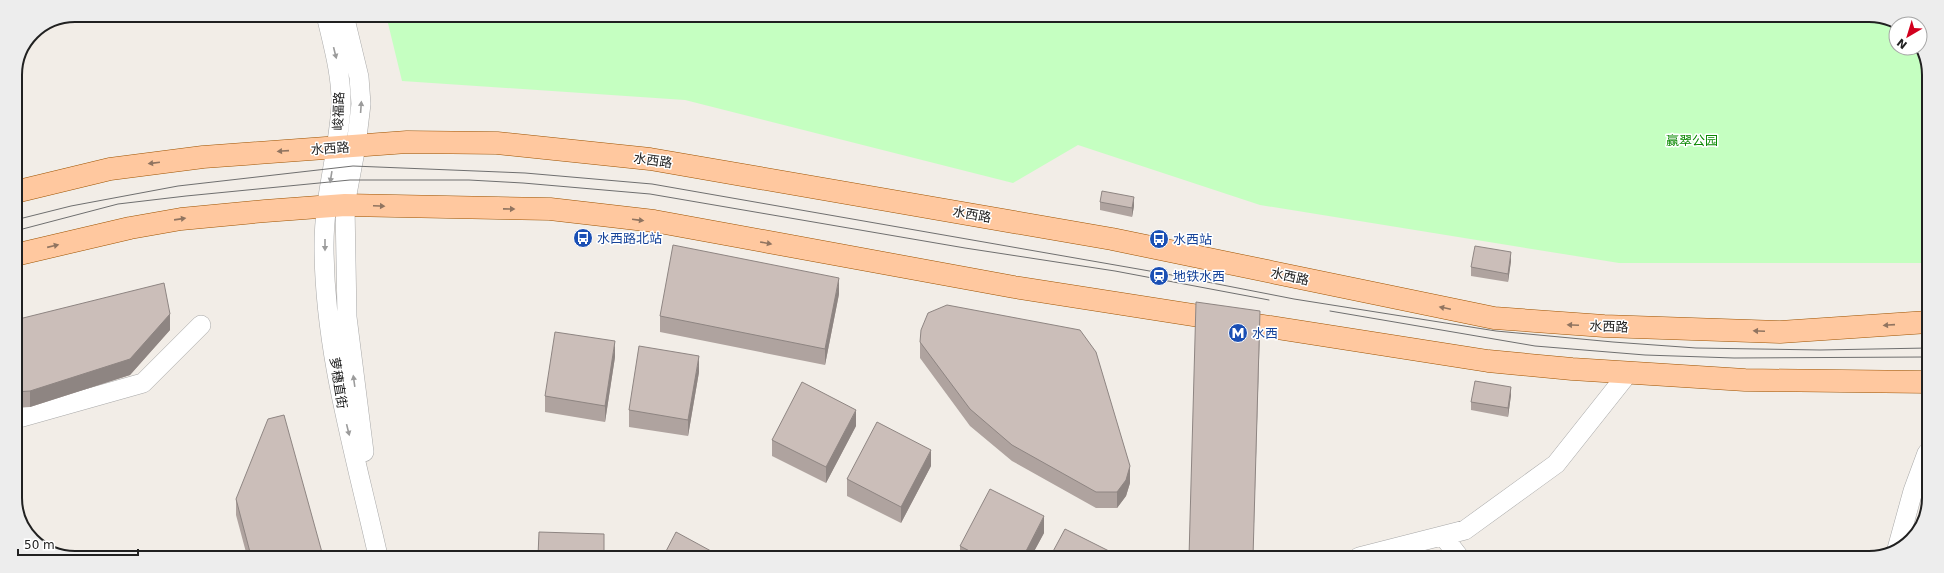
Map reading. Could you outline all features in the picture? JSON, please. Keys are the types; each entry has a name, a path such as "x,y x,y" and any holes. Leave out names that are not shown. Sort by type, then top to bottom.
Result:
{"main road":[{"name":"水西路","path":"22,190 110,169 203,157 407,142 497,143 650,159 1112,239 1494,318 1604,326 1780,332 1922,322"},
{"path":"22,253 130,228 181,219 336,206 550,209 654,221 1014,287 1227,329 1488,361 1572,369 1745,380 1922,382"}],"street":[{"name":"峻福路","path":"328,22 338,66 346,147"},
{"name":"峻福路","path":"336,206 346,147 361,97 359,77 346,22"},
{"name":"萝穗直街","path":"336,206 324,245 328,310 344,413 377,551"},
{"name":"萝穗直街","path":"336,206 354,379 364,448 387,551"},
{"path":"22,417 143,383 201,325"},
{"path":"1383,551 1465,530 1556,464 1629,372"},
{"path":"1899,542 1913,491 1922,467"},
{"path":"1443,536 1455,551"}],"green space":[{"name":"赢翠公园","path":"388,22 1876,22 1888,26 1888,56 1918,56 1921,65 1922,263 1619,263 1260,205 1078,145 1013,183 685,100 402,81"}],"building":[{"path":"1102,191 1134,197 1132,208 1100,202"},
{"path":"673,245 839,278 825,349 660,316"},
{"path":"1475,246 1511,252 1508,274 1471,267"},
{"path":"164,283 170,314 130,359 30,391 22,392 22,318"},
{"name":"水西","path":"1196,302 1260,311 1253,551 1189,551"},
{"path":"947,305 1080,330 1096,352 1130,466 1126,480 1117,492 1096,492 1012,445 970,409 920,342 921,330 928,313"},
{"path":"555,332 615,341 605,406 545,396"},
{"path":"639,346 699,356 688,420 629,410"},
{"path":"1475,381 1511,387 1508,408 1471,402"},
{"path":"802,382 856,410 826,467 772,440"},
{"path":"284,415 322,551 250,551 236,499 268,419"},
{"path":"877,422 931,450 901,507 847,479"},
{"path":"990,489 1044,516 1026,551 970,551 960,546"},
{"path":"1065,529 1109,551 1053,551"},
{"path":"539,532 604,534 604,551 538,551"},
{"path":"676,532 711,551 666,551"}],"tram line":[{"path":"22,218 71,206 178,186 353,166 525,173 652,184 1161,273 1294,299 1496,331 1696,348 1820,350 1922,348"},
{"path":"22,229 118,204 350,180 469,180 523,183 650,194 965,248 1115,271 1269,300"},
{"path":"1330,311 1535,346 1645,355 1734,358 1922,357"}],"place":[{"name":"水西路北站","path":"583,238"},
{"name":"水西站","path":"1159,239"},
{"name":"地铁水西","path":"1159,276"},
{"name":"水西","path":"1238,333"}]}
